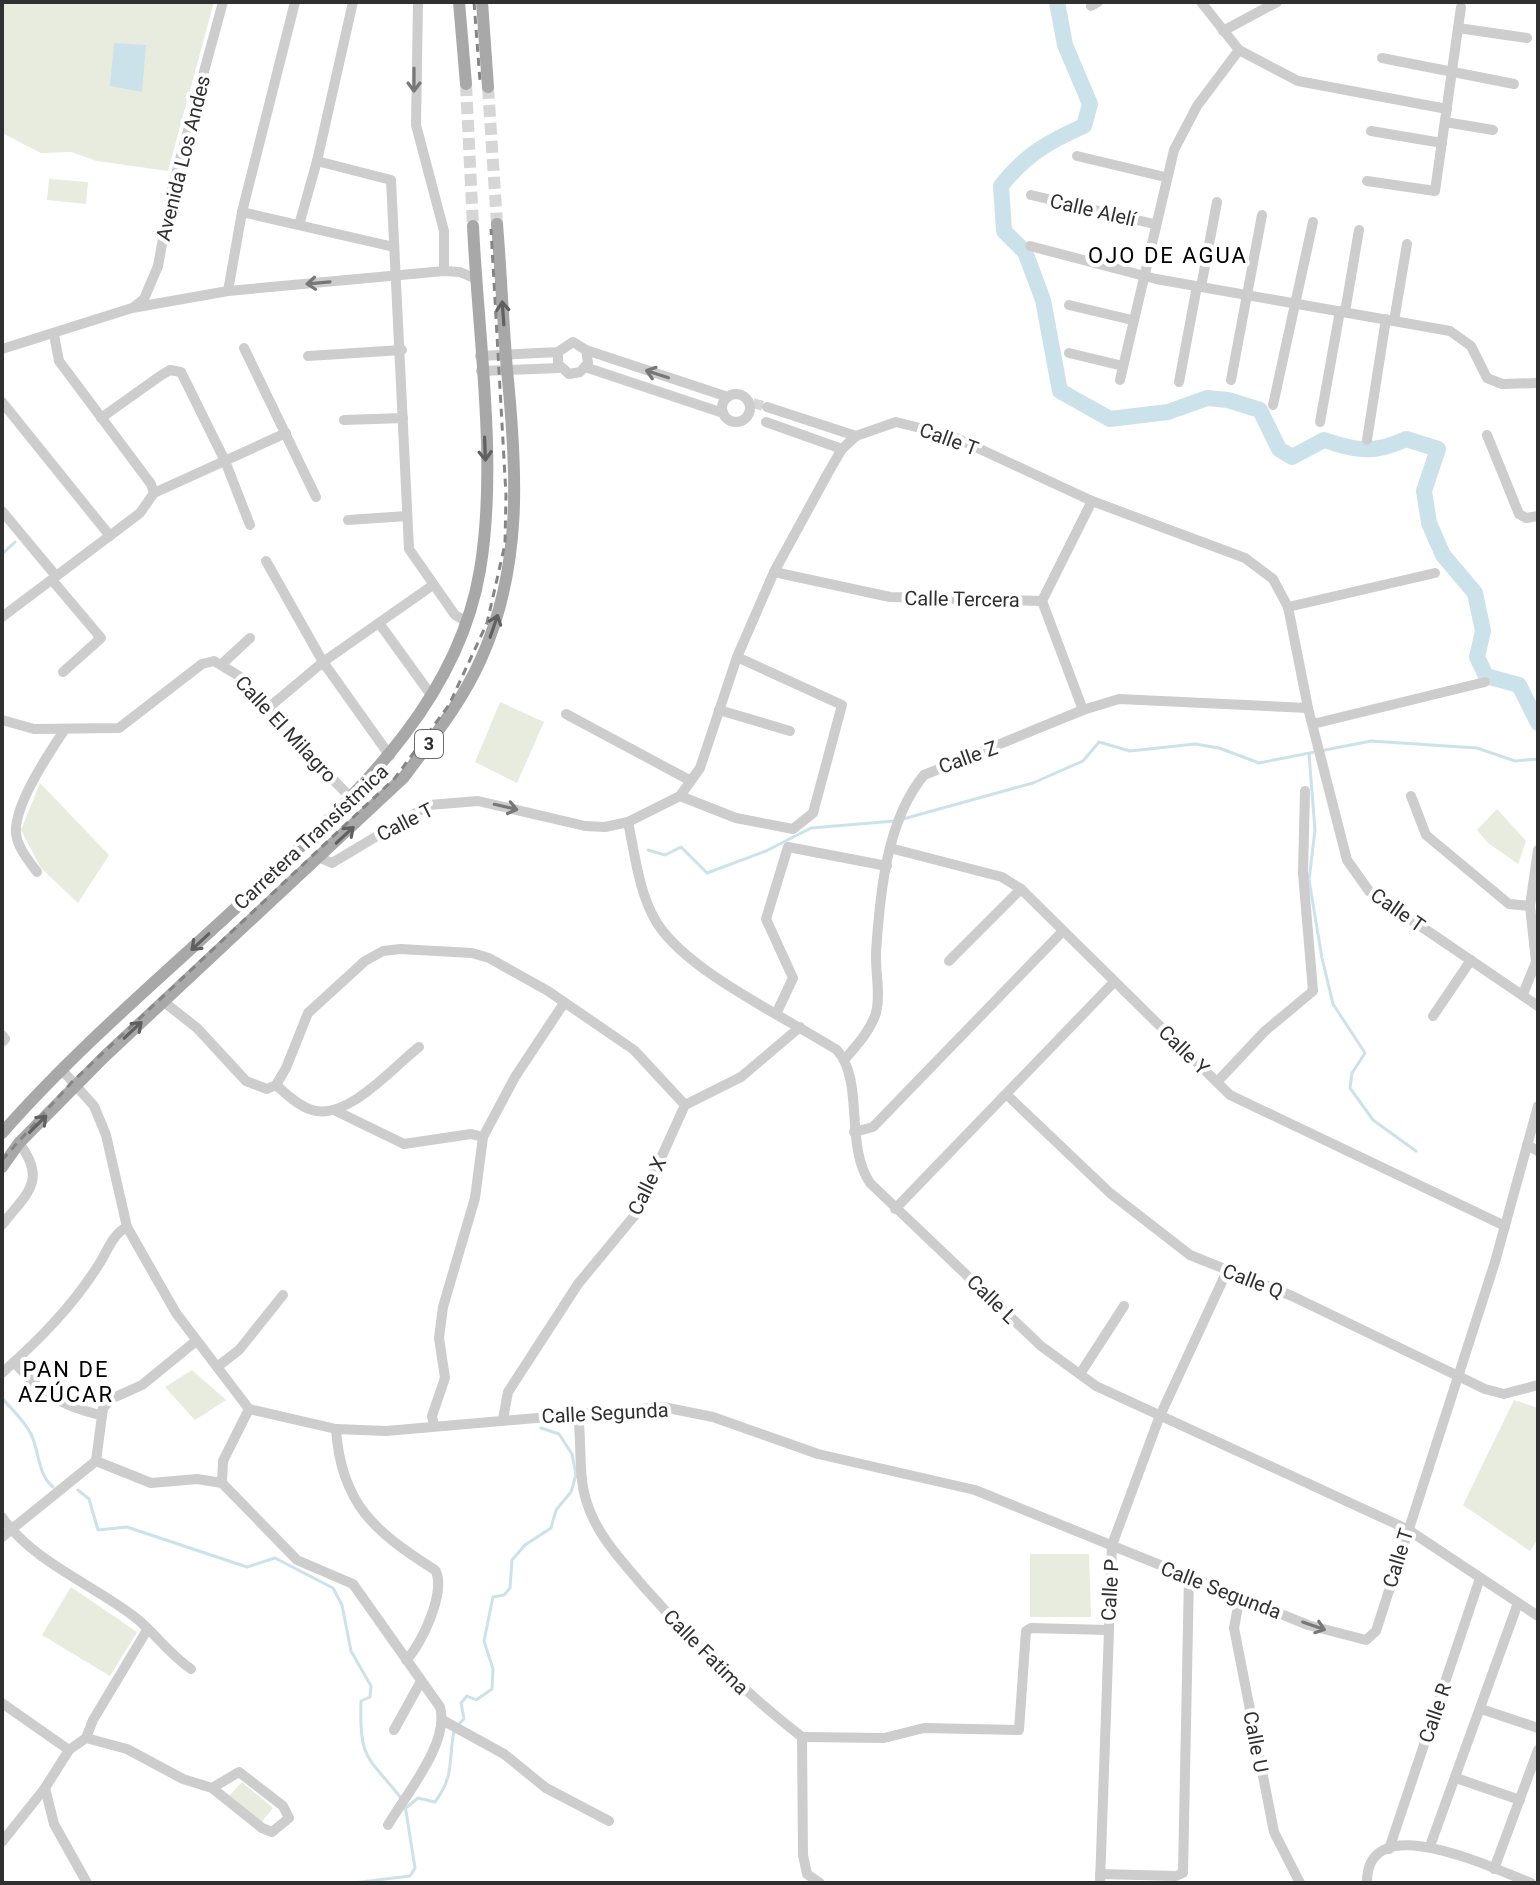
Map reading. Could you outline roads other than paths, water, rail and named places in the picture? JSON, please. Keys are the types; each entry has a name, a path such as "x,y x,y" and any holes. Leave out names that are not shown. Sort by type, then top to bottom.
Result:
{"main road":[{"path":"459,2 466,84"},
{"path":"482,2 488,87"},
{"name":"Carretera Transístmica","path":"2,1167 19,1143 77,1085 404,777 460,698 491,635 508,568 515,522 516,447 507,371 497,224"},
{"name":"Carretera Transístmica","path":"2,1133 62,1070 351,798 390,756 431,695 467,622 480,571 487,505 473,226"}],"street":[{"name":"Avenida Los Andes","path":"132,308 144,299 158,266 172,189 223,2"},
{"path":"228,291 242,212 295,2"},
{"path":"299,225 317,161 353,2"},
{"path":"418,2 416,125 444,231 444,271"},
{"path":"1201,2 1239,50 1298,81 1447,109"},
{"path":"1223,31 1277,2"},
{"path":"1367,181 1435,191 1461,7"},
{"path":"1458,28 1527,38"},
{"path":"1120,380 1165,177 1189,120 1239,50"},
{"path":"1382,58 1514,84"},
{"path":"1445,122 1493,130"},
{"path":"1371,131 1442,143"},
{"path":"1077,156 1165,177"},
{"path":"317,161 391,180 402,350 409,549 455,615 467,622"},
{"name":"Calle Alelí","path":"1031,195 1154,224"},
{"path":"1179,382 1217,202"},
{"path":"242,212 394,247"},
{"path":"1231,380 1262,215"},
{"path":"1273,405 1313,222"},
{"path":"1320,422 1359,230"},
{"path":"1367,440 1407,244"},
{"path":"1030,246 1199,286 1455,333 1471,346 1483,374 1493,382 1538,383"},
{"path":"2,349 132,308 228,291 444,271 460,272 476,279"},
{"path":"1069,305 1132,320"},
{"path":"54,335 59,361 151,484 154,493"},
{"path":"480,356 558,352 573,342 586,350 728,397 741,396 750,402 748,420 730,420 723,413 585,367"},
{"path":"244,348 316,497"},
{"path":"308,356 402,350"},
{"path":"585,367 586,350"},
{"path":"558,352 560,368"},
{"path":"1069,353 1123,366"},
{"path":"481,371 560,368 574,374 585,367"},
{"path":"101,418 160,376 176,369 185,376 225,461 250,525"},
{"path":"723,413 723,404 728,397"},
{"path":"2,402 110,536"},
{"path":"767,407 856,436"},
{"path":"344,420 403,418"},
{"path":"766,422 842,449"},
{"path":"808,436 814,422"},
{"name":"Calle T","path":"320,858 332,863 429,805 462,800 585,826 628,822 680,796 700,768 737,657 774,572 842,449 856,436 896,422 926,427 952,436 1092,501 1245,558 1273,579 1288,607 1320,758 1347,860 1359,880 1369,891 1538,1006"},
{"path":"2,617 140,513 154,493 286,433"},
{"path":"1487,435 1519,514 1526,518 1538,516"},
{"name":"Calle Tercera","path":"774,572 890,597 1042,601 1092,501"},
{"path":"2,511 101,638 63,672"},
{"path":"348,520 407,516"},
{"path":"266,561 323,662 390,756"},
{"path":"1288,607 1435,573"},
{"path":"267,709 323,662 433,585"},
{"path":"1042,601 1083,710"},
{"path":"379,623 431,695"},
{"path":"223,663 250,638"},
{"path":"680,796 736,818 793,829 813,813 842,705 737,657"},
{"name":"Calle El Milagro","path":"2,720 34,729 119,728 202,664 223,663 239,676 351,798"},
{"path":"1313,724 1485,682"},
{"name":"Calle Z","path":"845,1059 863,1039 875,1015 876,953 890,848 912,793 932,769 1119,699 1308,708"},
{"path":"719,710 790,731"},
{"path":"566,714 691,781"},
{"path":"37,872 19,843 17,823 32,785 65,729"},
{"path":"1217,1082 1265,1031 1313,991 1303,873 1305,791"},
{"path":"1411,796 1426,835 1509,904 1530,906"},
{"path":"628,822 650,909 658,924 700,967 777,1012 845,1059"},
{"path":"777,1012 793,978 766,919 788,847 887,866"},
{"name":"Calle Y","path":"890,848 950,867 1002,877 1021,889 1230,1095 1505,1226"},
{"path":"1523,994 1536,962 1530,906 1538,850"},
{"path":"949,961 1021,889"},
{"path":"854,1132 873,1127 1062,932"},
{"path":"164,1002 197,1028 246,1081 267,1089 276,1085 308,1013 365,961 383,951 472,953 489,958 634,1050 685,1105 741,1077 800,1027"},
{"path":"1433,1016 1471,960"},
{"path":"895,1209 1114,982"},
{"path":"434,1425 432,1416 445,1378 439,1338 441,1318 472,1213 483,1137 515,1077 564,1003"},
{"path":"2,1035 5,1039 2,1042"},
{"path":"276,1085 313,1111 334,1110 369,1092 419,1047"},
{"name":"Calle L","path":"845,1059 854,1132 865,1175 895,1209 1041,1346 1080,1374 1159,1418 1260,1459 1407,1529 1538,1616"},
{"path":"62,1070 94,1106 110,1146 127,1227 196,1341 249,1409 223,1461 222,1483"},
{"name":"Calle Q","path":"1007,1095 1110,1193 1190,1255 1292,1296 1456,1378 1504,1394 1538,1385"},
{"name":"Calle X","path":"503,1419 502,1405 508,1392 578,1284 635,1215 685,1105"},
{"name":"Calle T","path":"1366,1640 1376,1631 1505,1226 1538,1106"},
{"path":"334,1110 404,1144 471,1134 483,1137"},
{"path":"2,1225 33,1185 35,1176 33,1164 19,1143"},
{"path":"1527,1145 1538,1151"},
{"path":"2,1373 42,1338 86,1286 115,1237 127,1227"},
{"name":"Calle P","path":"1100,1878 1112,1545 1159,1418 1227,1271"},
{"path":"217,1367 239,1350 283,1295"},
{"path":"1080,1374 1124,1306"},
{"path":"7,1534 96,1461 100,1415 111,1399 142,1385 196,1341"},
{"path":"14,1362 60,1404 100,1415"},
{"name":"Calle Segunda","path":"249,1409 336,1429 386,1431 663,1407 691,1411 818,1454 975,1490 1308,1625 1366,1640"},
{"name":"Calle Fatima","path":"578,1415 585,1497 596,1526 611,1549 691,1641 746,1694 802,1737"},
{"path":"336,1429 348,1490 361,1512 386,1538 435,1570 440,1577 442,1584 436,1601 414,1653 406,1660"},
{"path":"96,1461 151,1483 197,1479 222,1483 297,1560 353,1584 420,1683 454,1725 504,1754 546,1788 609,1821"},
{"path":"2,1517 7,1534 135,1617 191,1669"},
{"path":"1100,1878 1176,1876 1183,1873 1189,1576"},
{"name":"Calle R","path":"1389,1849 1480,1578"},
{"name":"Calle U","path":"1240,1596 1234,1628 1274,1832 1300,1883"},
{"path":"1430,1846 1518,1603"},
{"path":"2,1842 45,1788 69,1750 86,1738 93,1720 147,1630"},
{"path":"820,1883 807,1874 803,1855 802,1737 884,1738 924,1728 1019,1730 1026,1631 1108,1630"},
{"path":"394,1730 420,1683"},
{"path":"2,1703 69,1750"},
{"path":"1481,1709 1538,1728"},
{"path":"388,1825 454,1725"},
{"path":"86,1738 127,1749 183,1779 212,1788 262,1828 272,1832 289,1818 283,1806 239,1772 212,1788"},
{"path":"1492,1883 1538,1750"},
{"path":"1456,1778 1520,1800"},
{"path":"45,1788 54,1824 87,1883"},
{"path":"1367,1883 1373,1859 1389,1849 1409,1843 1430,1846 1531,1883"}],"water":[{"path":"114,43 146,45 142,92 110,86"}],"waterway":[{"path":"1057,2 1065,45 1090,104 1084,126 1038,150 1001,186 1004,231 1025,252 1043,300 1060,391 1110,419 1168,412 1207,398 1228,400 1260,410 1279,449 1292,457 1324,440 1346,447 1375,449 1406,439 1438,449 1424,491 1429,523 1443,555 1475,593 1483,631 1477,657 1486,676 1519,685 1538,723"},
{"path":"2,554 15,542"},
{"path":"903,819 1033,783 1083,761 1099,742 1130,751 1195,744 1219,748 1259,763 1371,741 1477,748 1515,761 1538,759"},
{"path":"1309,754 1315,830 1309,880 1322,958 1333,1004 1365,1053 1352,1073 1350,1088 1373,1120 1416,1151"},
{"path":"648,850 665,855 681,847 707,873 766,851 811,828 895,821"},
{"path":"2,1398 28,1429 44,1475 53,1487"},
{"path":"458,1725 464,1719 461,1703 467,1696 476,1700 492,1689 493,1669 484,1641 493,1597 504,1595 510,1588 512,1560 525,1545 551,1528 556,1510 571,1492 576,1475 572,1454 559,1434 541,1428"},
{"path":"78,1490 89,1499 98,1530 127,1527 247,1567 275,1558 333,1588 342,1605 351,1651 371,1686 370,1697 361,1701 364,1746 373,1764 401,1798"},
{"path":"407,1807 418,1798 435,1802 446,1784 454,1731"},
{"path":"353,1883 410,1876 415,1868 405,1805"}],"tunnel":[{"path":"466,84 473,226"},
{"path":"488,87 497,224"},
{"path":"753,403 767,407"}],"railway":[{"path":"474,2 480,81"},
{"path":"2,1160 71,1083 395,778 449,705 487,623 505,544 506,495 491,229"}],"district":[{"name":"OJO DE AGUA","path":"1168,255"},
{"name":"PAN DE AZÚCAR","path":"66,1382"}]}
